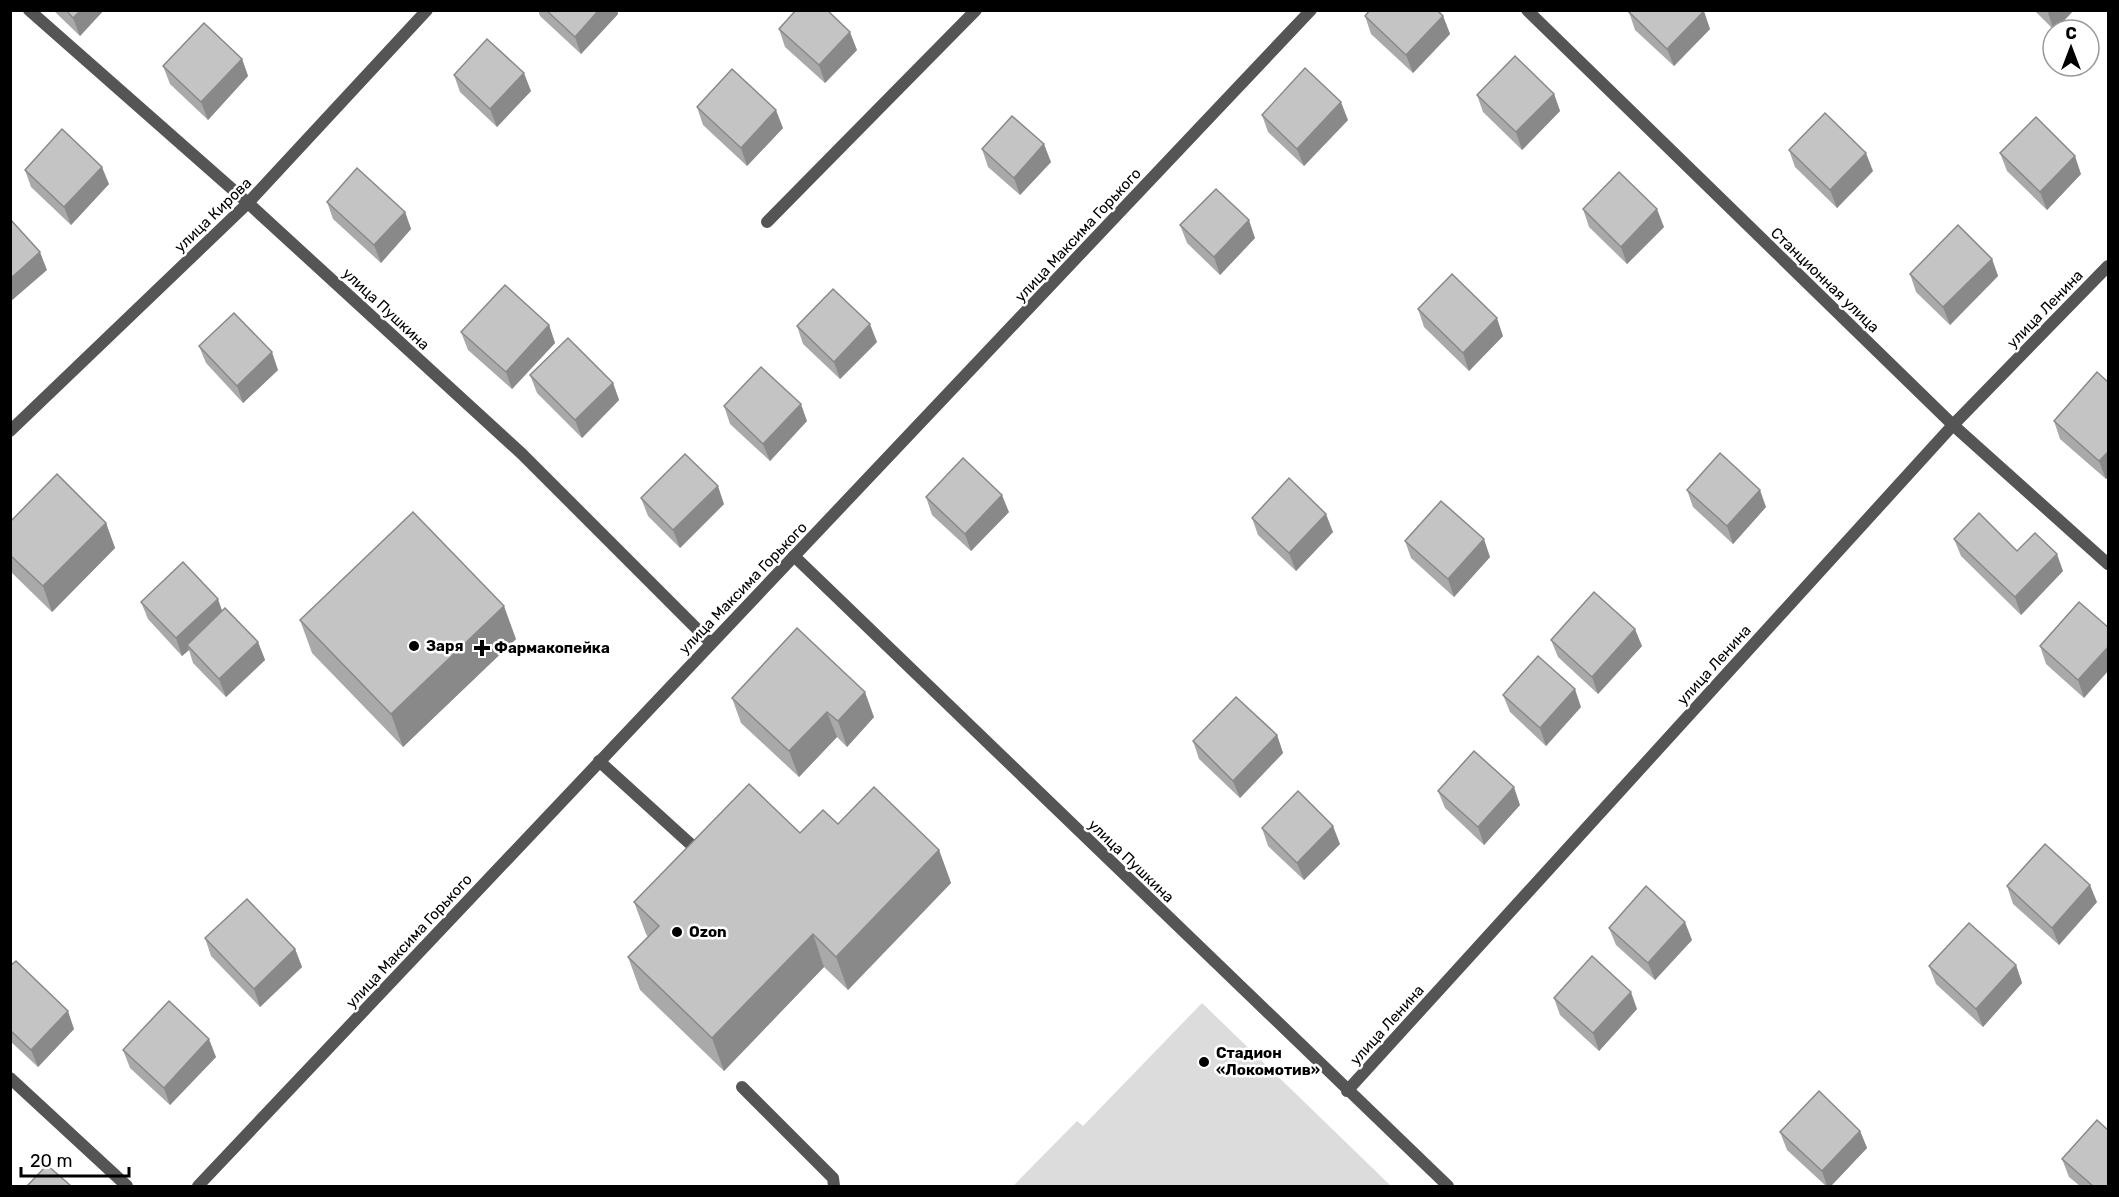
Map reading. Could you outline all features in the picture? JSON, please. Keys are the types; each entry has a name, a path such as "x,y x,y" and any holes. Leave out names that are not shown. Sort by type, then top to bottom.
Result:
{"street":[{"name":"улица Пушкина","path":"30,10 248,203 522,454 711,643"},
{"name":"улица Кирова","path":"10,430 248,203 427,10"},
{"path":"767,222 976,10"},
{"name":"улица Максима Горького","path":"198,1186 1311,10"},
{"name":"Станционная улица","path":"1527,10 1953,425 2109,564"},
{"name":"улица Ленина","path":"1347,1091 1953,425 2109,266"},
{"name":"улица Пушкина","path":"794,556 1448,1186"},
{"path":"599,761 697,850"},
{"path":"10,1078 127,1186"},
{"path":"742,1087 833,1178 834,1186"}],"shaded area":[{"name":"Стадион «Локомотив»","path":"1202,1003 1391,1186 1013,1186 1077,1121 1083,1126"}],"building":[{"path":"66,10 81,10 73,18"},
{"path":"546,10 599,10 575,37"},
{"path":"796,10 827,10 850,32 819,65 779,29"},
{"path":"1370,10 1437,10 1443,16 1406,55 1365,16"},
{"path":"1630,10 1704,11 1667,49 1629,12"},
{"path":"204,23 242,59 201,102 163,66"},
{"path":"487,39 524,73 490,109 454,75"},
{"path":"1515,56 1554,94 1516,132 1477,95"},
{"path":"1305,68 1341,102 1297,149 1262,115"},
{"path":"732,69 776,110 741,148 697,107"},
{"path":"1825,113 1866,153 1830,190 1789,150"},
{"path":"1012,116 1044,144 1014,178 982,149"},
{"path":"2036,117 2075,156 2040,192 2000,153"},
{"path":"62,129 102,167 64,207 25,170"},
{"path":"357,168 405,212 374,245 327,202"},
{"path":"1619,172 1657,209 1621,247 1583,209"},
{"path":"1216,189 1249,220 1214,257 1180,225"},
{"path":"10,219 40,252 10,279"},
{"path":"1958,225 1992,259 1943,307 1910,274"},
{"path":"1452,274 1497,318 1463,353 1418,309"},
{"path":"505,285 549,325 506,372 461,332"},
{"path":"833,289 870,324 834,362 797,326"},
{"path":"234,313 272,352 237,386 199,346"},
{"path":"568,338 613,383 575,420 530,375"},
{"path":"761,367 801,404 763,444 724,406"},
{"path":"2097,372 2109,383 2109,451 2099,461 2054,421"},
{"path":"1720,453 1760,490 1727,526 1687,490"},
{"path":"685,454 718,486 673,530 641,498"},
{"path":"963,458 1002,495 965,534 926,497"},
{"path":"57,474 106,523 43,586 10,555 10,522"},
{"path":"1289,478 1326,514 1289,553 1252,518"},
{"path":"1441,501 1484,539 1448,579 1405,541"},
{"name":"Заря","path":"413,512 504,606 391,714 300,620"},
{"path":"1979,513 2017,551 2035,533 2057,554 2015,597 1954,539"},
{"path":"183,562 218,599 176,638 141,602"},
{"path":"1594,592 1635,629 1592,677 1551,640"},
{"path":"2079,602 2109,628 2109,646 2078,680 2040,646"},
{"path":"225,608 258,642 219,679 187,645"},
{"path":"797,628 865,692 838,721 827,712 789,751 732,698"},
{"path":"1538,656 1575,689 1540,728 1503,695"},
{"path":"1236,697 1277,735 1233,781 1193,741"},
{"path":"1474,751 1514,787 1478,827 1438,791"},
{"path":"749,784 800,833 823,810 838,824 874,787 939,850 836,957 813,934 712,1038 628,957 659,926 634,902"},
{"path":"1298,791 1333,826 1297,863 1262,828"},
{"path":"2045,844 2090,885 2052,928 2007,886"},
{"path":"1646,886 1685,922 1648,963 1609,928"},
{"path":"247,899 295,949 254,989 205,938"},
{"path":"1969,923 2016,965 1976,1009 1929,966"},
{"path":"1592,956 1631,992 1593,1033 1554,998"},
{"path":"16,961 68,1011 31,1050 10,1030 10,966"},
{"path":"169,1001 209,1039 164,1088 123,1050"},
{"path":"1819,1091 1860,1131 1822,1171 1780,1132"},
{"path":"2097,1120 2109,1131 2109,1184 2106,1186 2093,1186 2062,1159"},
{"path":"47,1165 71,1186 27,1186"}],"place":[{"name":"Заря","path":"414,646"},
{"name":"Фармакопейка","path":"482,648"},
{"name":"Ozon","path":"677,932"},
{"name":"Стадион «Локомотив»","path":"1204,1062"}]}
